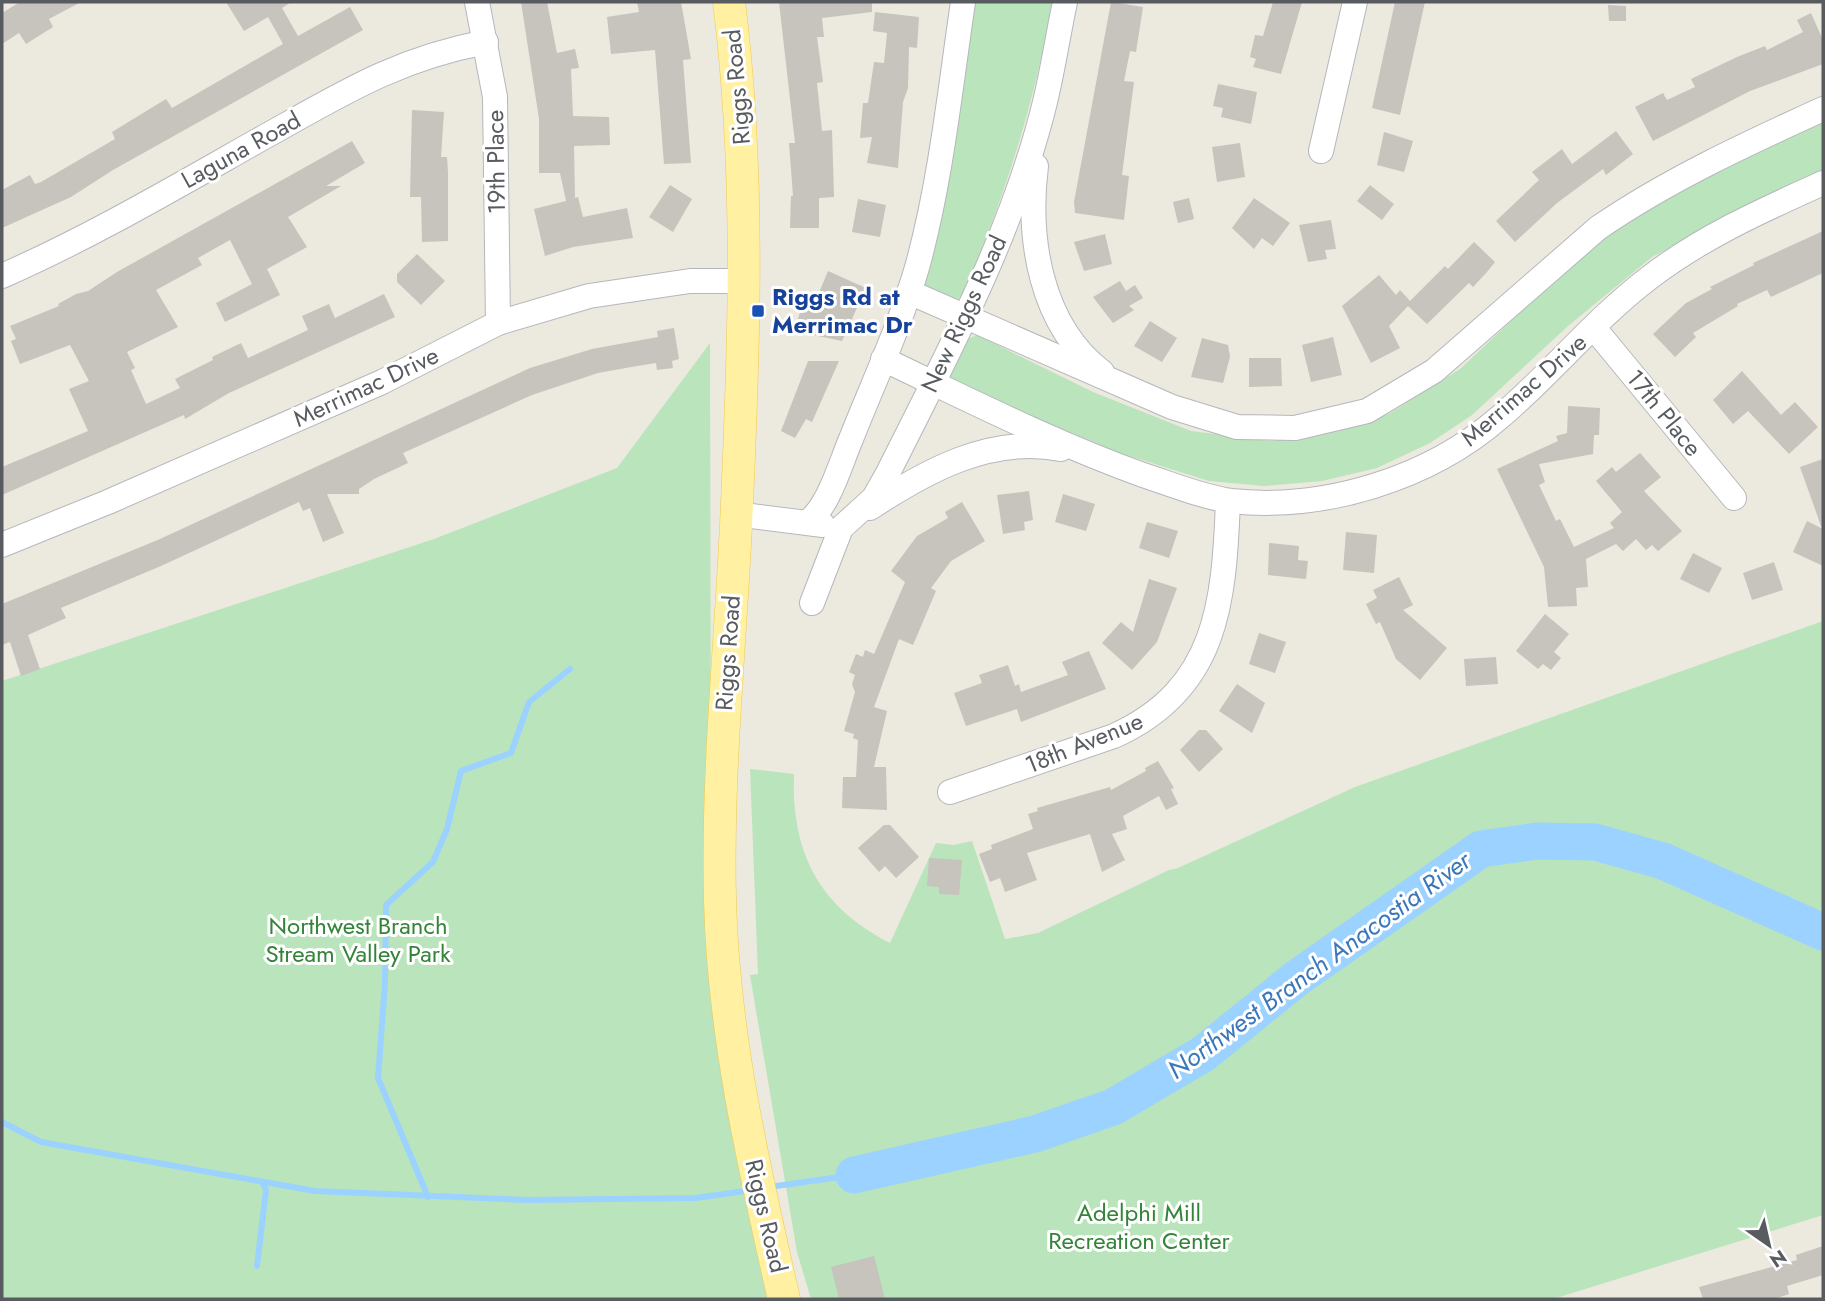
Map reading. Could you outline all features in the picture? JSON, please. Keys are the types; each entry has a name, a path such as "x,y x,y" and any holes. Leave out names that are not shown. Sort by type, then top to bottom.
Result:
{"main road":[{"name":"Riggs Road","path":"729,2 743,151 743,281 736,514 724,694 720,900 723,962 733,1050 751,1151 784,1299"}],"street":[{"name":"19th Place","path":"477,2 495,97 498,323"},
{"path":"807,522 820,510 832,483 909,292 941,156 963,2"},
{"name":"New Riggs Road","path":"812,603 841,528 874,498 965,316 1017,191 1045,102 1065,2"},
{"path":"1321,151 1355,2"},
{"name":"Laguna Road","path":"2,276 139,208 363,81 418,58 486,42"},
{"path":"1045,102 1034,184 1033,219 1039,268 1051,302 1075,344 1098,369 1116,383"},
{"path":"909,292 1172,407 1237,427 1295,428 1367,411 1394,397 1457,354 1521,294 1623,210 1758,139 1823,109"},
{"name":"Merrimac Drive","path":"883,359 1092,456 1228,501 1308,500 1340,495 1371,484 1401,479 1426,468 1494,423 1648,279 1678,257 1737,222 1823,183"},
{"name":"Merrimac Drive","path":"2,545 108,502 370,387 498,323 589,296 690,281 743,281"},
{"name":"17th Place","path":"1594,328 1734,498"},
{"path":"736,514 841,528 941,465 985,452 1029,446 1092,456"},
{"name":"18th Avenue","path":"950,792 1114,736 1137,726 1170,700 1195,667 1215,626 1226,568 1228,501"}],"green space":[{"path":"973,2 1052,2 1037,77 1004,188 963,296 951,302 928,294 921,281"},
{"path":"1823,118 1823,172 1652,257 1568,326 1472,415 1430,443 1377,468 1322,481 1264,486 1209,481 1120,453 956,384 949,375 963,341 977,335 1093,392 1191,431 1271,441 1339,430 1389,414 1460,369 1510,322 1554,275 1661,197"},
{"name":"Northwest Branch Stream Valley Park","path":"710,343 711,843 776,1299 2,1299 2,681 434,539 617,468"},
{"name":"Adelphi Mill Recreation Center","path":"1823,621 1823,1215 1553,1299 811,1299 797,1252 750,975 758,974 750,769 794,774 798,828 804,852 814,874 828,894 865,929 890,943 936,843 954,845 972,841 1005,939 1038,933 1169,870 1355,787"}],"building":[{"path":"20,2 81,2 49,19 53,27 26,44 19,33 2,44 2,13"},
{"path":"226,2 291,2 282,8 298,36 350,7 363,30 113,170 71,197 2,228 2,190 30,175 35,184 41,182 115,139 112,132 166,99 172,108 283,44 268,17 244,31"},
{"path":"521,2 547,2 557,53 575,49 579,68 571,69 573,116 609,117 610,145 574,146 575,198 578,197 583,217 627,208 633,238 573,247 545,256 534,209 566,201 560,173 539,173 539,119"},
{"path":"637,2 681,2 691,59 683,60 691,163 664,164 655,50 611,54 607,17 639,12"},
{"path":"779,2 872,2 872,12 822,18 824,37 817,37 823,82 817,83 822,131 832,130 834,197 819,198 819,228 790,228 793,196 789,143 795,143"},
{"path":"1111,2 1143,7 1136,52 1130,51 1124,81 1134,82 1122,175 1129,176 1124,220 1075,213 1074,202"},
{"path":"1273,2 1302,2 1281,74 1253,67 1256,59 1250,57 1255,35 1263,36"},
{"path":"1395,2 1425,2 1400,115 1372,108"},
{"path":"1608,5 1626,6 1626,21 1609,21"},
{"path":"875,12 919,17 917,48 909,47 908,88 903,102 898,168 867,163 872,137 860,138 863,103 868,103 874,62 884,63 887,33 873,31"},
{"path":"1811,13 1823,40 1823,64 1750,91 1653,141 1635,107 1663,93 1667,100 1695,87 1691,79 1765,46 1767,50 1803,32 1797,20"},
{"path":"1218,84 1257,92 1251,124 1221,117 1223,108 1213,106"},
{"path":"412,110 444,112 441,157 447,157 448,241 422,242 421,197 410,197"},
{"path":"1616,131 1633,154 1606,175 1603,169 1557,203 1515,242 1496,221 1539,180 1532,172 1562,149 1572,164"},
{"path":"1384,132 1413,141 1404,172 1377,165"},
{"path":"352,141 365,163 326,186 341,186 288,217 307,247 267,269 280,295 225,322 216,303 252,284 230,240 198,258 202,265 156,290 178,327 127,352 135,368 131,370 146,404 180,388 175,379 241,343 248,358 308,330 302,316 329,304 335,318 384,294 395,317 229,393 185,419 184,415 2,495 2,467 88,431 69,389 89,381 70,345 20,364 11,341 16,339 10,326 59,306 58,304 76,294 88,291 117,272"},
{"path":"1240,143 1245,177 1217,182 1212,147"},
{"path":"670,185 692,199 673,232 649,217"},
{"path":"1370,185 1394,204 1382,220 1357,201"},
{"path":"1189,198 1194,219 1178,223 1173,202"},
{"path":"1254,198 1290,223 1273,246 1262,238 1254,249 1232,228"},
{"path":"858,199 886,205 880,237 852,232"},
{"path":"1331,220 1336,249 1325,250 1327,259 1308,262 1299,225"},
{"path":"1823,231 1823,273 1771,297 1767,290 1737,304 1738,306 1693,333 1696,337 1675,357 1653,334 1686,303 1712,289 1710,287 1754,265 1753,263"},
{"path":"1105,234 1112,264 1084,271 1074,242"},
{"path":"1474,242 1495,262 1487,272 1473,287 1469,283 1427,324 1408,306 1389,326 1400,348 1371,363 1342,306 1379,275 1396,295 1400,290 1410,301 1445,266 1448,269"},
{"path":"417,254 445,281 421,305 397,282 397,274"},
{"path":"828,271 866,288 842,341 794,331 804,300 814,305"},
{"path":"1120,281 1126,291 1135,285 1143,298 1129,306 1134,310 1113,323 1093,297"},
{"path":"1150,321 1177,338 1162,362 1134,346"},
{"path":"674,328 679,359 672,361 673,368 657,370 656,363 598,373 532,395 403,453 408,463 374,479 359,489 359,494 327,494 344,533 323,542 310,508 303,511 299,502 161,566 61,608 66,618 28,635 40,669 21,676 10,642 2,645 2,604 160,539 530,368 592,349 658,337 657,331"},
{"path":"1333,337 1342,375 1311,382 1302,345"},
{"path":"1202,338 1228,345 1230,357 1223,383 1191,377"},
{"path":"1249,358 1281,358 1282,386 1249,387"},
{"path":"808,361 839,361 812,422 806,419 795,438 781,431"},
{"path":"1742,371 1781,415 1795,402 1818,427 1789,454 1748,411 1733,424 1713,400"},
{"path":"1568,406 1600,408 1599,435 1594,435 1593,454 1539,464 1545,482 1539,485 1556,521 1560,519 1574,547 1614,528 1610,523 1622,512 1596,481 1612,467 1616,472 1640,453 1661,477 1644,491 1682,531 1658,551 1652,545 1646,550 1636,539 1623,551 1616,544 1586,559 1588,587 1576,588 1577,606 1548,607 1544,567 1497,469 1558,441 1556,436 1567,433"},
{"path":"1823,459 1823,526 1821,526 1800,467"},
{"path":"1029,491 1033,520 1024,522 1025,530 1003,534 997,495"},
{"path":"1063,494 1095,504 1086,531 1055,522"},
{"path":"962,502 985,541 951,561 931,588 936,591 913,645 899,639 874,707 887,711 874,767 886,767 887,810 842,808 843,777 856,777 858,740 853,738 854,734 844,731 855,692 852,684 855,675 849,672 856,654 863,657 865,650 874,654 905,582 891,571 917,536 948,518 945,512"},
{"path":"1807,521 1823,529 1823,566 1793,552"},
{"path":"1147,522 1178,531 1169,558 1139,548"},
{"path":"1346,532 1377,535 1374,573 1343,570"},
{"path":"1269,543 1299,546 1298,560 1308,561 1306,579 1268,575"},
{"path":"1693,553 1722,568 1709,593 1680,579"},
{"path":"1774,562 1783,590 1752,600 1743,573"},
{"path":"1399,577 1413,605 1403,610 1447,648 1420,680 1396,659 1380,622 1376,624 1366,604 1377,598 1373,590"},
{"path":"1149,579 1177,588 1157,642 1132,670 1102,643 1121,622 1133,632"},
{"path":"1545,614 1569,634 1554,652 1561,658 1551,670 1543,664 1538,669 1516,651"},
{"path":"1259,633 1286,642 1275,673 1249,664"},
{"path":"1089,651 1106,689 1021,722 1017,709 966,726 954,693 982,683 979,675 1008,665 1015,686 1019,684 1021,692 1068,675 1062,662"},
{"path":"1496,657 1498,684 1466,686 1464,659"},
{"path":"1237,684 1265,703 1252,733 1219,711"},
{"path":"1199,730 1206,730 1223,749 1199,772 1180,750"},
{"path":"1158,761 1174,788 1171,789 1178,804 1166,810 1159,796 1123,816 1127,829 1112,834 1125,860 1102,872 1090,834 1027,853 1037,880 1005,892 1000,878 990,882 979,854 992,849 991,845 1033,829 1028,814 1038,811 1037,808 1110,787 1111,790 1146,771 1145,768"},
{"path":"884,825 890,825 919,857 896,878 885,866 879,872 858,848"},
{"path":"929,858 962,860 959,895 939,894 939,887 927,886"},
{"path":"1823,1246 1823,1275 1787,1286 1789,1294 1774,1299 1703,1299 1699,1287 1797,1260 1796,1255"},
{"path":"874,1256 885,1299 839,1299 831,1267"}],"waterway":[{"path":"428,1197 378,1078 385,983 386,905 433,862 447,829 461,771 511,753 529,702 570,669"},
{"name":"Northwest Branch Anacostia River","path":"854,1175 1035,1134 1113,1107 1203,1054 1297,978 1481,849 1537,841 1595,842 1663,861 1823,932"},
{"path":"2,1122 41,1142 315,1191 527,1200 696,1198 752,1190"},
{"path":"769,1187 854,1175"},
{"path":"257,1266 266,1190 262,1182"}],"place":[{"name":"Riggs Rd at Merrimac Dr","path":"758,311"}]}
